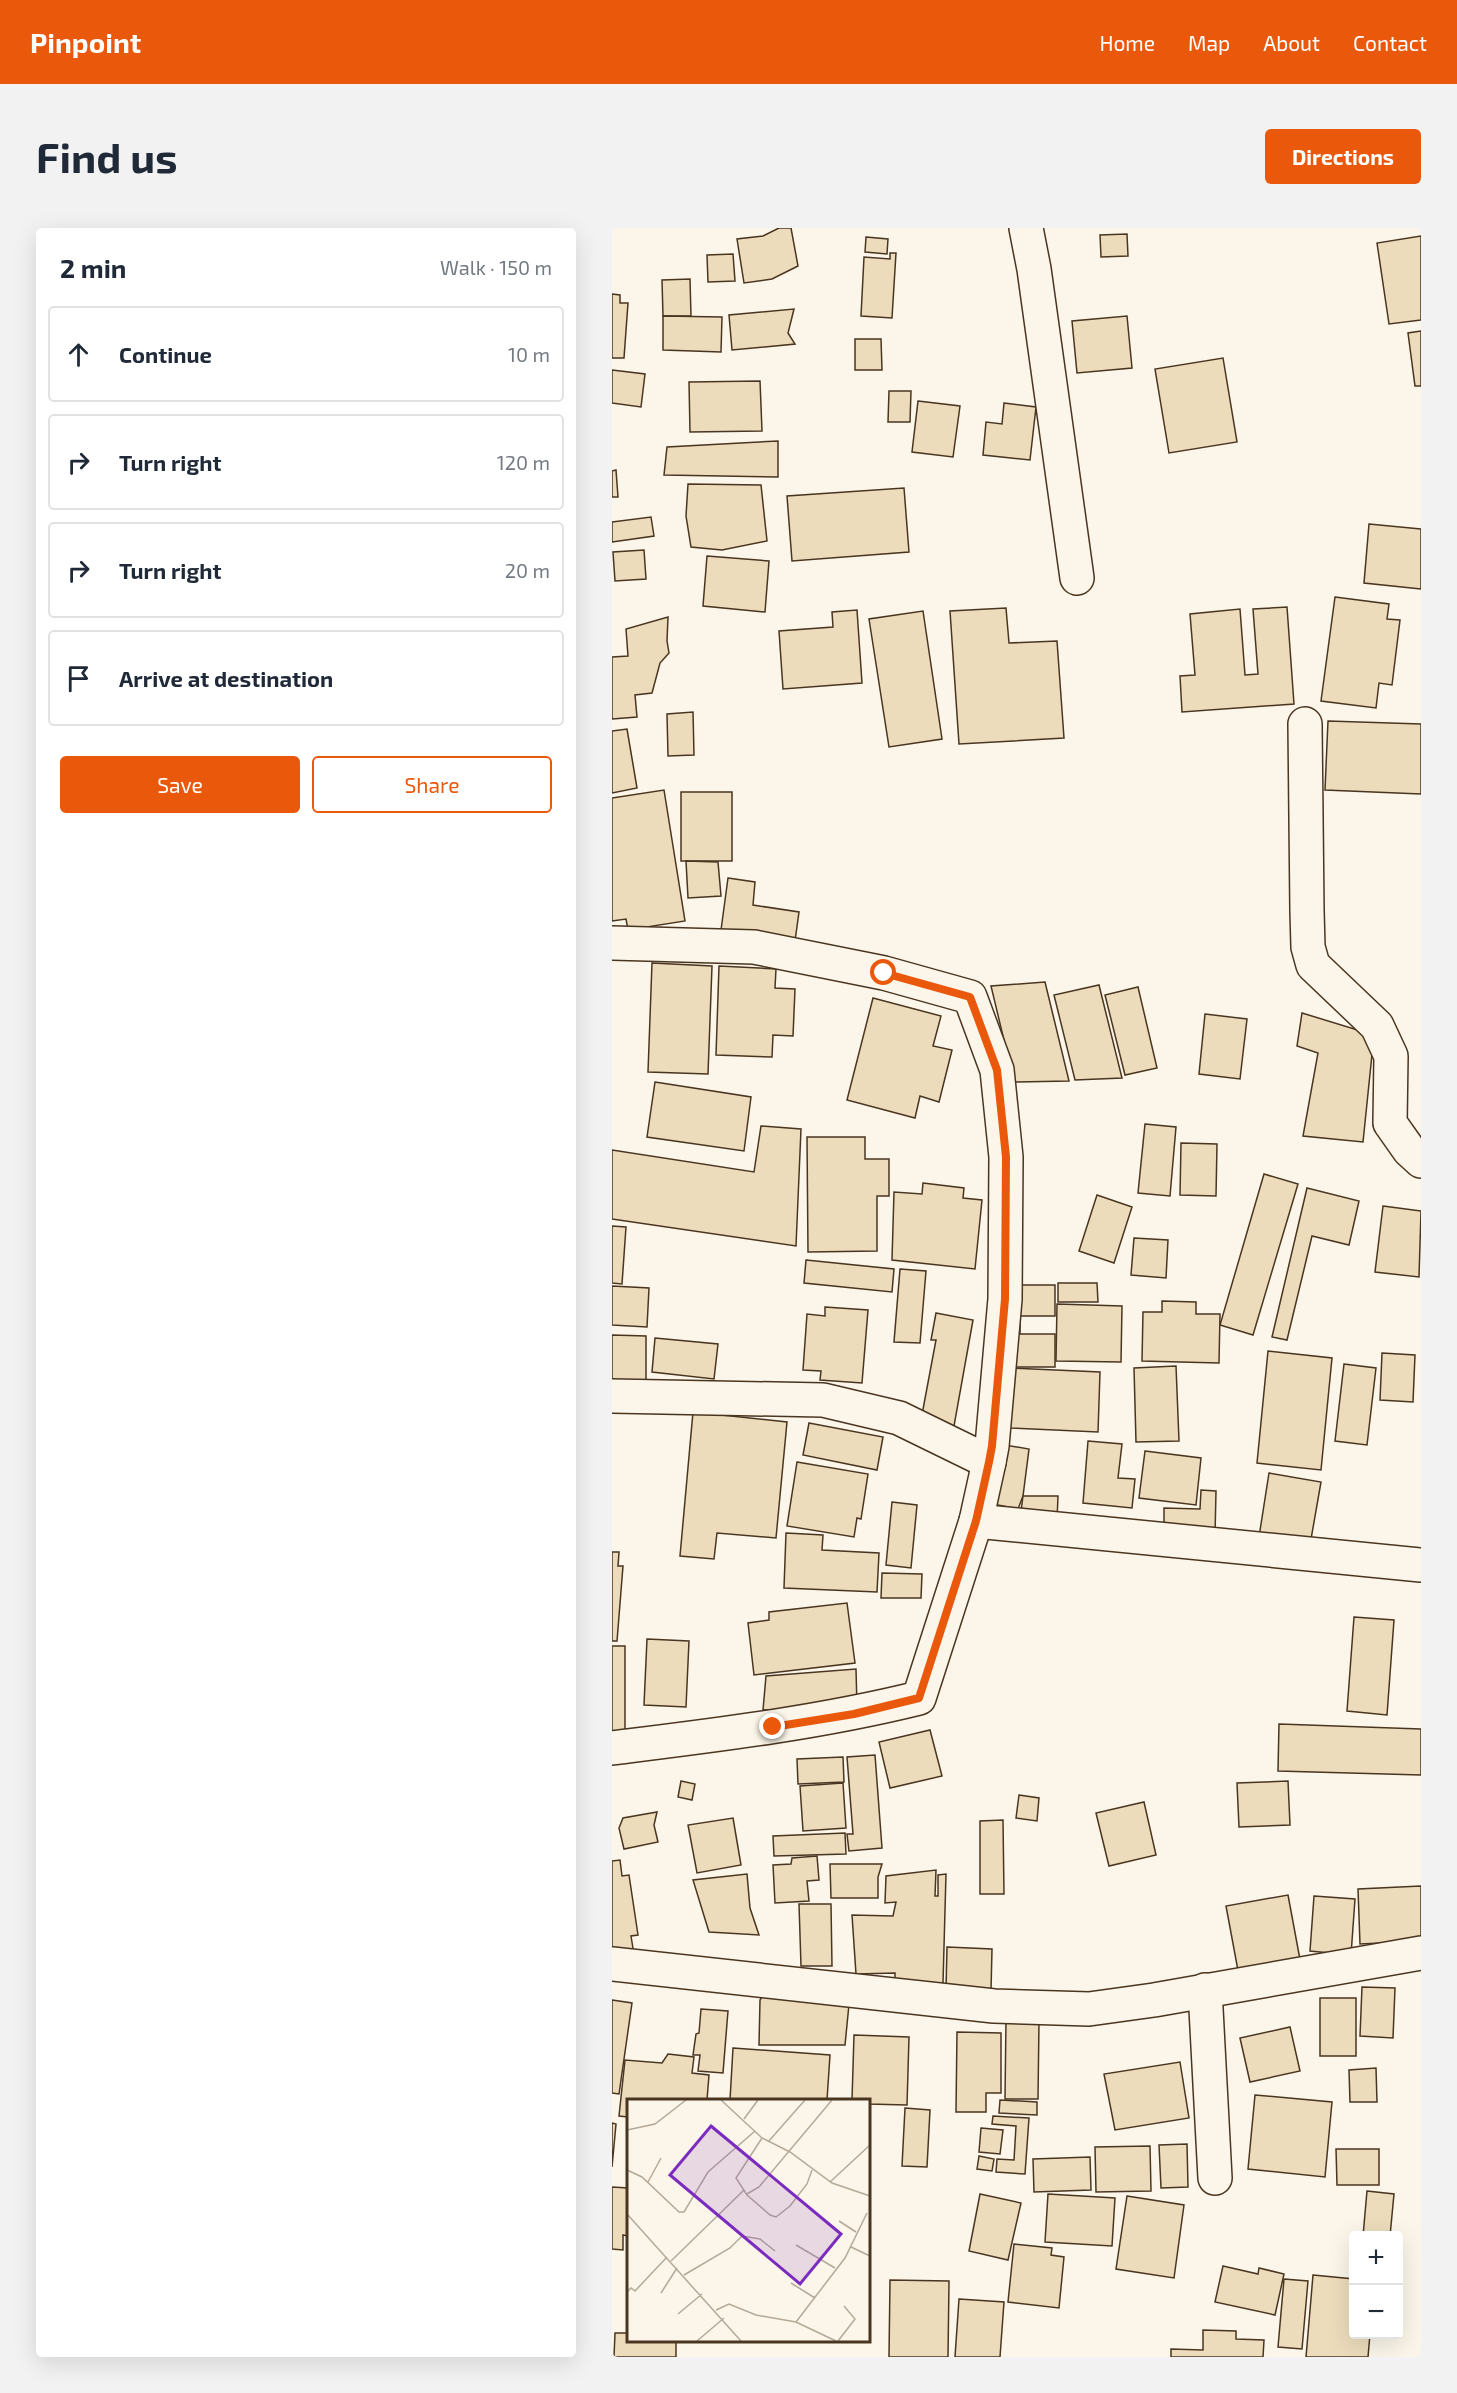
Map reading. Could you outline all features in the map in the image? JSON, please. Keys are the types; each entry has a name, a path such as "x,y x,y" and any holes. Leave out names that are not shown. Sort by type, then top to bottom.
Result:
{"street":[{"path":"1026,228 1034,268 1077,578"},
{"path":"1305,724 1308,947 1313,965 1377,1026 1391,1056 1390,1123 1409,1150 1421,1161"},
{"path":"612,943 754,947 884,973 970,997 997,1070 1006,1157 1005,1299 992,1446 976,1521 919,1698 854,1714 612,1748"},
{"path":"612,1396 823,1400 899,1418 989,1462"},
{"path":"976,1521 1421,1566"},
{"path":"612,1964 994,2006 1089,2009 1154,2000 1421,1953"},
{"path":"1205,1990 1215,2178"}],"building":[{"path":"779,228 791,228 798,266 772,279 744,283 737,239 763,236"},
{"path":"1127,234 1128,256 1101,257 1100,235"},
{"path":"1421,236 1421,320 1389,324 1377,243"},
{"path":"866,237 888,239 887,254 865,252"},
{"path":"890,253 896,253 892,318 861,316 864,257 890,259"},
{"path":"733,254 735,281 708,282 707,255"},
{"path":"690,279 691,316 663,316 662,280"},
{"path":"612,294 620,295 620,303 628,303 624,358 612,358"},
{"path":"794,309 788,333 795,344 732,350 729,315"},
{"path":"663,316 722,317 721,352 663,350"},
{"path":"1127,316 1132,368 1077,373 1072,321"},
{"path":"1421,331 1421,386 1415,386 1408,333"},
{"path":"855,339 881,339 882,370 855,370"},
{"path":"1223,358 1237,442 1169,453 1155,369"},
{"path":"612,370 645,374 641,407 612,403"},
{"path":"760,381 762,431 690,432 689,382"},
{"path":"889,391 911,391 910,422 888,422"},
{"path":"918,401 960,406 953,457 912,452"},
{"path":"1004,403 1036,407 1030,460 983,455 986,422 1002,424"},
{"path":"778,441 778,477 664,475 667,447"},
{"path":"616,470 618,497 612,497 612,471"},
{"path":"688,484 761,485 767,541 722,550 691,547 686,516"},
{"path":"904,488 909,552 792,561 787,496"},
{"path":"651,517 654,536 612,542 612,522"},
{"path":"1369,524 1421,529 1421,589 1364,583"},
{"path":"644,550 646,579 615,581 613,552"},
{"path":"707,556 769,561 765,612 703,606"},
{"path":"1335,597 1389,604 1387,619 1400,620 1392,685 1379,683 1376,708 1321,701"},
{"path":"1287,607 1294,704 1182,712 1180,676 1195,675 1190,614 1240,609 1245,675 1258,674 1253,609"},
{"path":"1006,608 1009,643 1057,641 1064,738 959,744 950,611"},
{"path":"857,610 862,683 783,689 779,631 833,627 832,612"},
{"path":"923,611 942,739 889,747 869,619"},
{"path":"668,617 669,653 660,663 652,693 635,695 637,717 612,719 612,657 628,656 626,629"},
{"path":"693,712 694,755 668,756 667,714"},
{"path":"1328,721 1421,724 1421,794 1325,790"},
{"path":"627,729 637,788 612,793 612,731"},
{"path":"664,790 685,921 628,930 626,919 612,921 612,798"},
{"path":"681,792 732,792 732,861 681,861"},
{"path":"686,861 718,862 721,896 688,898"},
{"path":"728,878 755,882 753,905 799,912 795,941 721,930"},
{"path":"652,963 712,966 708,1074 648,1072"},
{"path":"719,966 776,969 775,988 795,989 793,1036 773,1035 772,1057 716,1055"},
{"path":"1045,982 1069,1081 1014,1082 991,986"},
{"path":"1099,985 1122,1078 1075,1080 1054,995"},
{"path":"1138,987 1157,1068 1125,1075 1105,995"},
{"path":"873,998 941,1016 933,1046 952,1050 939,1102 920,1096 915,1118 847,1100"},
{"path":"1302,1013 1374,1035 1363,1142 1303,1136 1318,1053 1297,1046"},
{"path":"1205,1014 1247,1019 1240,1079 1199,1074"},
{"path":"655,1082 751,1097 744,1151 647,1137"},
{"path":"1145,1124 1176,1127 1170,1196 1138,1193"},
{"path":"761,1126 801,1129 796,1246 612,1219 612,1150 754,1172"},
{"path":"807,1137 865,1137 865,1159 889,1159 889,1196 877,1196 877,1251 808,1252"},
{"path":"1181,1143 1217,1144 1216,1196 1180,1195"},
{"path":"1264,1174 1298,1184 1253,1335 1220,1325"},
{"path":"923,1183 964,1188 963,1198 982,1200 975,1269 892,1260 894,1192 922,1194"},
{"path":"1307,1188 1359,1201 1349,1245 1312,1236 1287,1340 1272,1337"},
{"path":"1097,1195 1132,1207 1114,1263 1079,1251"},
{"path":"1383,1206 1421,1211 1419,1277 1375,1272"},
{"path":"612,1226 626,1227 622,1284 612,1283"},
{"path":"1134,1238 1168,1240 1166,1278 1131,1275"},
{"path":"806,1260 894,1269 892,1292 804,1283"},
{"path":"900,1269 926,1271 920,1343 894,1342"},
{"path":"1058,1283 1097,1283 1098,1302 1058,1302"},
{"path":"1012,1285 1055,1285 1055,1316 1020,1316 1020,1334 1055,1334 1055,1367 1013,1367"},
{"path":"612,1286 649,1288 647,1327 612,1325"},
{"path":"1162,1301 1196,1302 1196,1314 1220,1314 1219,1363 1142,1361 1143,1312 1162,1312"},
{"path":"1057,1304 1122,1306 1121,1362 1056,1361"},
{"path":"825,1307 868,1310 862,1383 820,1380 821,1371 803,1370 807,1314 825,1316"},
{"path":"936,1313 973,1320 954,1426 921,1420 936,1340 931,1340"},
{"path":"612,1335 646,1336 646,1387 612,1386"},
{"path":"655,1338 718,1344 714,1379 652,1372"},
{"path":"1268,1351 1332,1358 1321,1470 1257,1463"},
{"path":"1382,1353 1415,1355 1413,1402 1380,1400"},
{"path":"1344,1364 1376,1368 1367,1445 1335,1441"},
{"path":"1176,1366 1179,1441 1136,1442 1134,1368"},
{"path":"1013,1368 1100,1372 1098,1432 1010,1428"},
{"path":"693,1412 787,1422 776,1538 717,1533 714,1559 680,1556"},
{"path":"809,1423 883,1437 877,1470 803,1455"},
{"path":"1088,1441 1122,1444 1118,1478 1135,1479 1132,1508 1083,1503"},
{"path":"999,1444 1029,1449 1023,1496 1018,1509 988,1503"},
{"path":"1145,1451 1201,1458 1196,1505 1139,1498"},
{"path":"797,1462 868,1474 861,1519 857,1518 854,1537 787,1526"},
{"path":"1269,1473 1321,1482 1310,1545 1259,1537"},
{"path":"1201,1490 1216,1491 1215,1536 1164,1535 1164,1508 1200,1509"},
{"path":"1023,1496 1058,1496 1057,1520 1020,1519"},
{"path":"892,1502 917,1505 911,1568 886,1565"},
{"path":"786,1533 823,1535 822,1550 879,1553 877,1592 784,1588"},
{"path":"612,1552 619,1552 618,1566 623,1566 617,1641 612,1641"},
{"path":"882,1573 922,1574 921,1598 881,1598"},
{"path":"847,1603 855,1663 754,1675 748,1623 769,1620 769,1612"},
{"path":"1354,1617 1394,1620 1387,1715 1347,1711"},
{"path":"647,1639 689,1641 686,1707 644,1705"},
{"path":"612,1646 625,1646 625,1743 612,1744"},
{"path":"856,1669 857,1707 763,1710 766,1676"},
{"path":"1279,1724 1421,1729 1421,1775 1278,1771"},
{"path":"930,1730 942,1776 890,1788 879,1742"},
{"path":"875,1755 882,1848 849,1851 847,1834 853,1834 847,1757"},
{"path":"843,1757 844,1782 798,1784 797,1759"},
{"path":"681,1781 695,1784 692,1800 678,1797"},
{"path":"1288,1781 1290,1825 1239,1827 1237,1783"},
{"path":"843,1783 846,1828 803,1831 800,1786"},
{"path":"1019,1795 1039,1798 1037,1821 1016,1818"},
{"path":"1144,1802 1156,1855 1109,1866 1096,1813"},
{"path":"657,1812 654,1825 658,1842 624,1849 619,1828 623,1818"},
{"path":"733,1818 741,1865 697,1873 688,1825"},
{"path":"1003,1820 1004,1894 980,1894 980,1821"},
{"path":"845,1833 846,1854 774,1856 773,1836"},
{"path":"817,1856 819,1880 807,1881 809,1901 775,1903 773,1865 791,1864 792,1858"},
{"path":"620,1860 622,1876 629,1875 638,1935 631,1936 636,1967 612,1970 612,1861"},
{"path":"830,1864 882,1864 878,1877 878,1898 831,1898"},
{"path":"936,1870 935,1896 938,1896 938,1875 946,1874 943,1983 895,1983 895,1973 856,1974 852,1915 893,1916 896,1902 885,1903 886,1876"},
{"path":"747,1874 750,1908 759,1935 709,1932 693,1880"},
{"path":"1421,1886 1421,1941 1360,1944 1358,1889"},
{"path":"1288,1895 1301,1965 1239,1976 1226,1906"},
{"path":"1314,1896 1355,1899 1351,1955 1310,1951"},
{"path":"799,1904 831,1904 832,1966 801,1966"},
{"path":"947,1947 992,1949 991,1991 946,1989"},
{"path":"851,1984 845,2045 759,2045 760,2000 769,1985"},
{"path":"1362,1987 1395,1988 1393,2038 1360,2036"},
{"path":"1320,1998 1356,1998 1356,2056 1320,2056"},
{"path":"612,2000 632,2003 619,2094 612,2093"},
{"path":"701,2009 728,2011 723,2073 698,2071 700,2055 693,2055 696,2034 699,2033"},
{"path":"1006,2020 1039,2021 1038,2099 1005,2099"},
{"path":"1290,2027 1300,2071 1250,2082 1240,2038"},
{"path":"957,2032 1001,2033 1001,2093 986,2093 986,2112 956,2112"},
{"path":"854,2035 909,2037 907,2105 870,2104 870,2099 852,2099"},
{"path":"733,2048 830,2055 827,2099 730,2099"},
{"path":"668,2054 694,2057 692,2073 709,2075 707,2099 627,2099 627,2117 619,2116 625,2060 662,2063"},
{"path":"1180,2062 1189,2118 1115,2130 1104,2074"},
{"path":"1376,2068 1377,2102 1350,2102 1349,2070"},
{"path":"1255,2095 1332,2102 1325,2177 1248,2169"},
{"path":"1000,2100 1037,2102 1037,2115 999,2113"},
{"path":"905,2108 930,2110 927,2167 902,2166"},
{"path":"993,2116 1029,2118 1025,2174 996,2172 997,2159 1014,2160 1016,2126 992,2124"},
{"path":"612,2123 616,2124 612,2167"},
{"path":"981,2128 1003,2130 1000,2154 979,2152"},
{"path":"1187,2144 1188,2187 1161,2188 1159,2145"},
{"path":"1150,2146 1151,2191 1096,2192 1095,2147"},
{"path":"1336,2149 1379,2149 1379,2185 1337,2185"},
{"path":"979,2156 994,2159 992,2171 977,2169"},
{"path":"1090,2157 1091,2190 1034,2192 1033,2159"},
{"path":"612,2187 627,2188 627,2236 623,2235 623,2250 612,2249"},
{"path":"1367,2191 1394,2194 1390,2231 1363,2231"},
{"path":"980,2194 1021,2203 1008,2260 969,2251"},
{"path":"1048,2194 1115,2198 1112,2246 1045,2242"},
{"path":"1127,2196 1184,2205 1174,2278 1116,2269"},
{"path":"1014,2244 1052,2248 1051,2255 1064,2257 1059,2308 1008,2302"},
{"path":"1223,2266 1258,2274 1259,2268 1284,2274 1275,2315 1215,2302"},
{"path":"1313,2275 1349,2279 1349,2339 1370,2339 1368,2357 1306,2357"},
{"path":"1284,2279 1308,2281 1302,2349 1278,2347"},
{"path":"890,2280 949,2281 948,2357 889,2357"},
{"path":"959,2299 1004,2302 1000,2357 955,2357"},
{"path":"1203,2330 1236,2331 1236,2339 1264,2340 1263,2357 1171,2357 1171,2349 1203,2350"},
{"path":"615,2333 627,2333 627,2342 676,2342 676,2357 614,2357"}],"route":[{"path":"773,1727 854,1714 919,1698 976,1521 992,1446 1005,1299 1006,1157 997,1070 970,997 884,973"}]}
